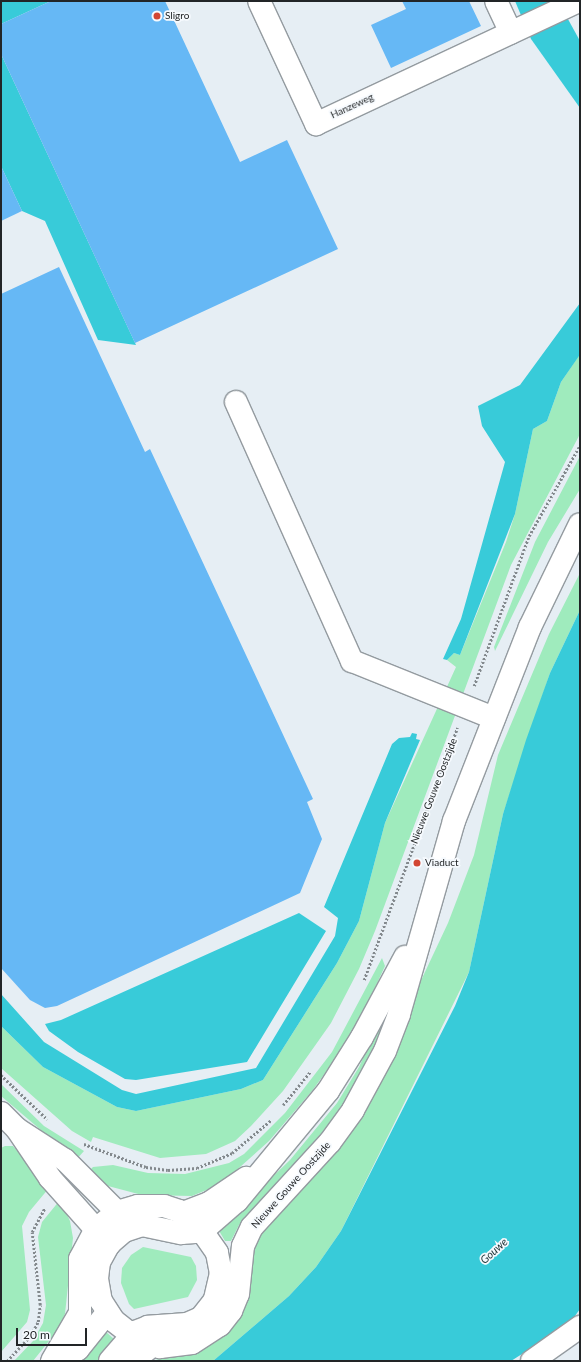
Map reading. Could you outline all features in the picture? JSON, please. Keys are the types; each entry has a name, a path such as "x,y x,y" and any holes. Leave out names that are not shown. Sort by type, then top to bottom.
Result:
{"main road":[{"name":"Hanzeweg","path":"258,1 316,124 575,3"},
{"path":"496,1 515,31"},
{"path":"236,402 352,661 494,718"},
{"name":"Nieuwe Gouwe Oostzijde","path":"152,1346 185,1346 205,1338 220,1325 231,1311 238,1294 242,1253 256,1221 330,1142 376,1070 399,1014 423,920 446,844 530,628 580,524"},
{"name":"Nieuwe Gouwe Oostzijde","path":"201,1230 237,1201 263,1167 302,1125 340,1073 371,1022 423,920"},
{"path":"1,1113 17,1129 61,1190 102,1237 97,1279 99,1295 107,1313 131,1336 152,1346 132,1361"},
{"path":"17,1129 65,1160 117,1212"},
{"name":"Nieuwe Gouwe Oostzijde","path":"183,1213 209,1203 263,1167"},
{"path":"52,1361 78,1317 80,1298 80,1259 102,1237 117,1212 150,1205 169,1207 183,1213 201,1230 214,1247 221,1273 211,1306 201,1318 187,1324 148,1327 131,1336 110,1361"},
{"path":"102,1237 118,1234 139,1226 155,1226 181,1233 201,1230"},
{"path":"61,1361 78,1349 107,1313"},
{"path":"532,1361 580,1327"}],"path":[{"name":"Nieuwe Gouwe Oostzijde","path":"361,987 374,959 425,810 466,707 529,536 580,445"},
{"path":"280,1109 313,1068"},
{"path":"1,1075 49,1121"},
{"path":"81,1143 99,1151 146,1167 168,1170 197,1168 232,1153 252,1138 275,1115"},
{"path":"78,1173 99,1151"},
{"path":"7,1361 31,1335 38,1322 40,1305 32,1232 37,1219 61,1190"}],"green space":[{"path":"580,354 580,434 511,565 375,931 359,969 331,1023 283,1091 251,1126 235,1141 206,1154 160,1158 93,1137 91,1142 72,1131 1,1068 1,1026 43,1067 117,1107 136,1111 241,1089 263,1080 337,963 359,921 385,823 456,667 447,660 454,653 460,655 506,542 515,514 533,429 547,421 561,382"},
{"path":"580,456 580,489 548,542 495,651 494,647 535,542"},
{"path":"580,573 580,610 550,673 503,814 469,972 341,1231 316,1267 289,1296 213,1361 151,1361 163,1358 250,1255 256,1239 417,989 448,923 474,855 498,755 549,634"},
{"path":"382,958 385,966 368,1003 339,1054 312,1091 269,1141 221,1184 192,1196 142,1195 108,1186 88,1172 93,1167 113,1165 148,1173 185,1174 229,1163 244,1154 285,1113 332,1052"},
{"path":"385,1010 389,1011 382,1033 349,1099 325,1132 239,1225 231,1241 225,1241 218,1229 290,1160 337,1103 359,1067"},
{"path":"1,1084 44,1126 84,1151 76,1160 1,1096"},
{"path":"5,1146 13,1146 49,1188 29,1212 22,1226 30,1310 27,1322 1,1352 1,1148"},
{"path":"60,1200 70,1221 73,1238 65,1314 57,1331 33,1361 14,1361 33,1341 43,1323 46,1305 38,1237 42,1222"},
{"path":"143,1247 191,1257 196,1266 197,1280 188,1297 134,1309 129,1304 121,1283 122,1268 131,1255"},
{"path":"104,1330 116,1341 99,1361 78,1361"}],"water":[{"path":"1,1 51,1 1,24"},
{"path":"515,1 558,1 580,41 580,108 531,39"},
{"path":"1,54 136,345 98,340 45,221 22,211 1,166"},
{"path":"580,303 579,356 561,382 547,421 533,429 515,514 460,655 454,653 447,660 443,659 461,619 505,462 482,426 478,406 520,385"},
{"name":"Gouwe","path":"580,610 580,1309 569,1324 511,1361 213,1361 289,1296 316,1267 341,1231 455,1006 469,972 503,814 526,740 550,673"},
{"path":"412,733 417,734 416,739 420,740 385,823 359,921 337,963 263,1080 241,1089 136,1111 117,1107 43,1067 1,1026 1,994 44,1042 122,1090 136,1094 256,1068 335,936 338,918 324,907 392,744 399,738 410,737"},
{"path":"299,913 326,931 247,1062 136,1080 125,1079 78,1052 49,1031 45,1024 61,1020"}],"building":[{"path":"51,1 165,1 240,162 287,140 338,249 135,343 1,54 1,24"},
{"path":"402,1 469,1 481,26 391,68 371,25 406,9"},
{"path":"1,166 22,211 1,221"},
{"path":"59,267 145,452 150,449 313,799 307,802 322,839 300,893 57,1006 45,1008 30,1000 1,968 1,294"}],"place":[{"name":"Sligro","path":"157,16"},
{"name":"Viaduct","path":"417,863"}]}
